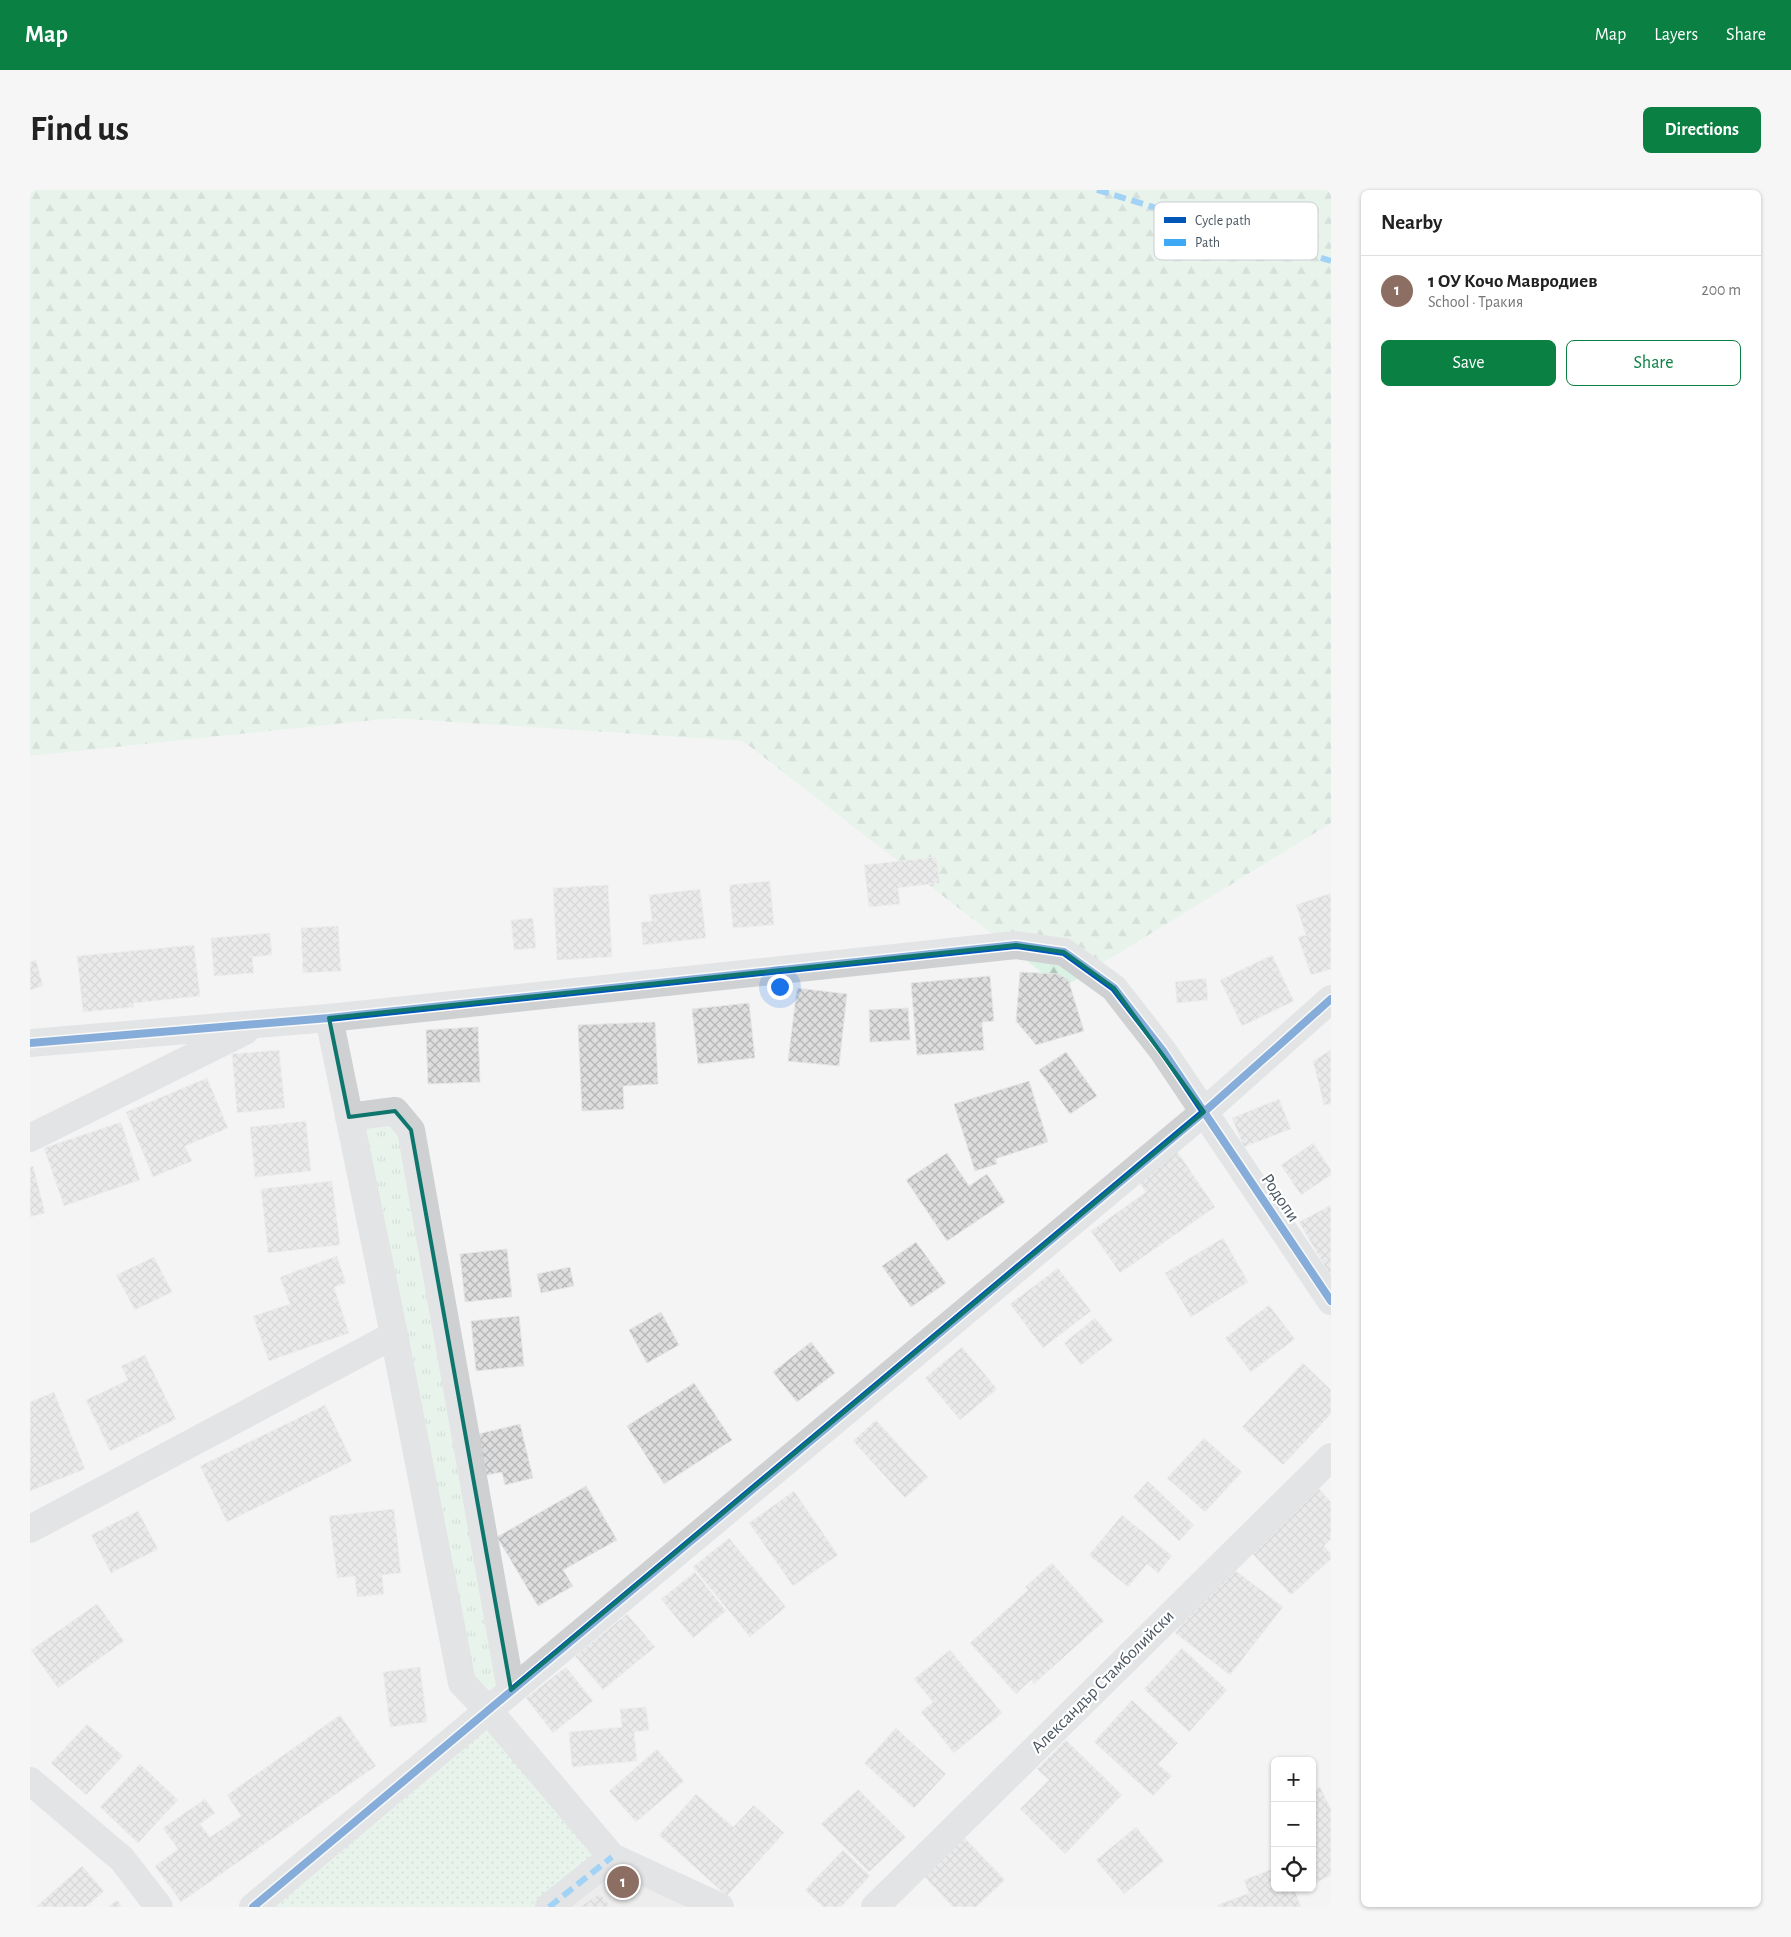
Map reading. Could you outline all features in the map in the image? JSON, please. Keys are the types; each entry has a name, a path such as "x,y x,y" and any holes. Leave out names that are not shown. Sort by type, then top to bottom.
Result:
{"street":[{"name":"Родопи","path":"30,1043 329,1018 1016,945 1064,952 1114,988 1163,1051 1331,1301"},
{"path":"253,1907 1204,1112 1331,999"},
{"path":"329,1018 394,1335 462,1683 488,1710 612,1857 720,1907"},
{"path":"30,1138 258,1025"},
{"path":"349,1117 394,1111 411,1130 511,1690"},
{"path":"30,1529 394,1335"},
{"name":"Александър Стамболийски","path":"875,1907 1331,1457"},
{"path":"30,1781 122,1859 159,1907"},
{"path":"549,1907 612,1857"}],"highlighted area":[{"path":"1016,945 1064,952 1114,988 1204,1112 511,1690 411,1130 395,1111 349,1117 329,1018"}],"shaded area":[{"path":"612,1857 720,1907 549,1907"}],"green space":[{"path":"30,190 1331,190 1331,823 1062,988 743,741 393,718 30,756"},
{"path":"395,1111 511,1690 488,1710 462,1683 349,1117"},
{"path":"488,1710 612,1857 549,1907 253,1907"}],"building":[{"path":"936,857 940,883 898,888 900,904 869,907 864,865"},
{"path":"770,881 774,925 733,928 729,885"},
{"path":"608,885 612,957 557,960 553,888"},
{"path":"700,889 706,938 643,945 641,922 652,921 649,895"},
{"path":"1331,893 1331,969 1311,975 1298,937 1306,935 1296,905"},
{"path":"533,918 536,948 514,950 511,920"},
{"path":"338,926 341,971 303,973 301,928"},
{"path":"270,933 272,955 252,957 254,973 214,976 211,938"},
{"path":"194,945 200,996 133,1003 134,1007 83,1012 77,956"},
{"path":"1272,955 1294,1001 1242,1026 1220,980"},
{"path":"36,960 43,986 30,990 30,962"},
{"path":"1020,972 1058,974 1068,979 1084,1031 1036,1045 1016,1021"},
{"path":"990,976 994,1021 982,1022 984,1050 917,1055 911,983"},
{"path":"1206,978 1208,1000 1177,1003 1175,982"},
{"path":"797,988 847,994 839,1066 788,1061"},
{"path":"749,1003 755,1058 698,1064 692,1009"},
{"path":"908,1008 910,1040 870,1042 869,1010"},
{"path":"655,1022 658,1084 623,1086 624,1109 582,1111 578,1025"},
{"path":"478,1027 480,1082 428,1084 426,1030"},
{"path":"279,1050 285,1108 237,1113 232,1054"},
{"path":"1331,1050 1331,1104 1324,1105 1313,1061"},
{"path":"1066,1052 1097,1096 1070,1114 1039,1070"},
{"path":"207,1078 228,1128 185,1146 192,1161 153,1177 126,1112"},
{"path":"1029,1081 1048,1142 995,1159 997,1164 975,1171 954,1104"},
{"path":"1279,1099 1291,1129 1244,1147 1232,1118"},
{"path":"306,1121 311,1171 255,1177 250,1127"},
{"path":"121,1122 140,1180 64,1206 44,1148"},
{"path":"1313,1143 1331,1170 1331,1175 1301,1195 1281,1165"},
{"path":"1174,1147 1215,1207 1120,1273 1091,1231 1146,1192 1134,1175"},
{"path":"947,1153 969,1186 987,1174 1005,1202 947,1241 906,1180"},
{"path":"33,1166 45,1213 30,1217 30,1167"},
{"path":"332,1181 340,1245 268,1253 261,1189"},
{"path":"1331,1205 1331,1277 1299,1222"},
{"path":"1223,1238 1248,1282 1191,1317 1165,1273"},
{"path":"916,1242 946,1283 911,1307 882,1266"},
{"path":"507,1249 512,1297 465,1302 460,1254"},
{"path":"337,1256 346,1283 334,1287 349,1333 269,1361 253,1316 290,1304 280,1277"},
{"path":"154,1257 172,1292 135,1310 116,1275"},
{"path":"570,1267 574,1286 541,1293 537,1274"},
{"path":"1058,1268 1091,1311 1043,1348 1010,1304"},
{"path":"1269,1305 1295,1339 1251,1372 1225,1338"},
{"path":"661,1312 679,1345 647,1363 629,1330"},
{"path":"519,1316 524,1366 476,1371 471,1321"},
{"path":"1095,1318 1113,1340 1081,1365 1064,1343"},
{"path":"811,1342 835,1373 797,1402 773,1372"},
{"path":"962,1347 997,1389 960,1420 925,1378"},
{"path":"145,1355 176,1419 110,1451 86,1400 128,1380 121,1366"},
{"path":"1303,1363 1331,1390 1331,1414 1283,1465 1242,1427"},
{"path":"694,1383 732,1440 664,1484 627,1426"},
{"path":"54,1392 85,1469 30,1491 30,1402"},
{"path":"325,1405 352,1461 227,1522 200,1466"},
{"path":"876,1420 928,1477 905,1498 853,1441"},
{"path":"520,1424 533,1478 505,1485 502,1472 483,1476 474,1435"},
{"path":"1204,1438 1242,1472 1205,1512 1167,1478"},
{"path":"1148,1481 1194,1525 1179,1541 1133,1497"},
{"path":"586,1486 617,1540 563,1570 573,1586 538,1606 497,1537"},
{"path":"1317,1487 1331,1502 1331,1539 1324,1546 1331,1554 1331,1559 1291,1595 1248,1549"},
{"path":"794,1491 838,1555 793,1586 749,1523"},
{"path":"394,1509 401,1573 382,1575 384,1594 357,1597 355,1576 337,1578 329,1516"},
{"path":"138,1511 158,1549 111,1573 91,1535"},
{"path":"1122,1515 1172,1556 1158,1573 1147,1564 1128,1587 1089,1555"},
{"path":"729,1538 786,1607 750,1637 693,1567"},
{"path":"1052,1563 1104,1621 1034,1684 1031,1680 1016,1694 970,1643 1028,1590 1025,1587"},
{"path":"1227,1564 1283,1607 1230,1675 1175,1633"},
{"path":"695,1572 726,1611 693,1638 661,1599"},
{"path":"97,1604 124,1641 58,1688 31,1650"},
{"path":"627,1614 655,1647 603,1690 575,1656"},
{"path":"1182,1648 1227,1690 1189,1732 1144,1689"},
{"path":"950,1650 1002,1713 954,1753 921,1712 933,1702 914,1679"},
{"path":"420,1667 427,1722 390,1727 383,1672"},
{"path":"566,1667 593,1701 553,1733 526,1698"},
{"path":"1132,1700 1178,1743 1158,1764 1172,1776 1153,1796 1094,1742"},
{"path":"646,1707 649,1730 634,1732 637,1761 572,1767 569,1732 622,1727 620,1709"},
{"path":"340,1715 376,1766 181,1902 155,1866 178,1849 163,1828 205,1799 215,1813 200,1824 210,1837 241,1816 227,1795"},
{"path":"87,1724 123,1756 86,1795 51,1763"},
{"path":"896,1728 946,1774 914,1808 864,1763"},
{"path":"1066,1740 1122,1795 1065,1854 1020,1809 1049,1780 1037,1769"},
{"path":"657,1749 684,1781 636,1822 609,1791"},
{"path":"140,1764 178,1800 138,1843 100,1807"},
{"path":"1320,1787 1331,1809 1331,1875 1316,1883 1316,1802 1316,1789"},
{"path":"858,1789 906,1837 869,1872 821,1824"},
{"path":"696,1794 733,1827 754,1805 784,1833 727,1896 659,1835"},
{"path":"1136,1827 1164,1861 1124,1894 1096,1860"},
{"path":"961,1834 1005,1880 976,1907 953,1907 921,1873"},
{"path":"843,1850 870,1876 841,1907 823,1907 805,1890"},
{"path":"82,1866 104,1891 86,1907 36,1907"},
{"path":"1271,1870 1271,1892 1295,1892 1301,1907 1218,1907 1218,1905 1249,1893 1244,1880"},
{"path":"600,1893 611,1907 580,1907"},
{"path":"117,1900 122,1907 108,1907"}],"marked path":[{"path":"1097,190 1154,207"},
{"path":"1318,257 1331,261"},
{"path":"549,1907 612,1857"}],"cycle path":[{"path":"30,1043 329,1018 1016,945 1064,952 1114,988 1163,1051 1331,1301"},
{"path":"253,1907 1204,1112 1331,999"}],"place":[{"name":"1 ОУ Кочо Мавродиев","path":"623,1882"}]}
